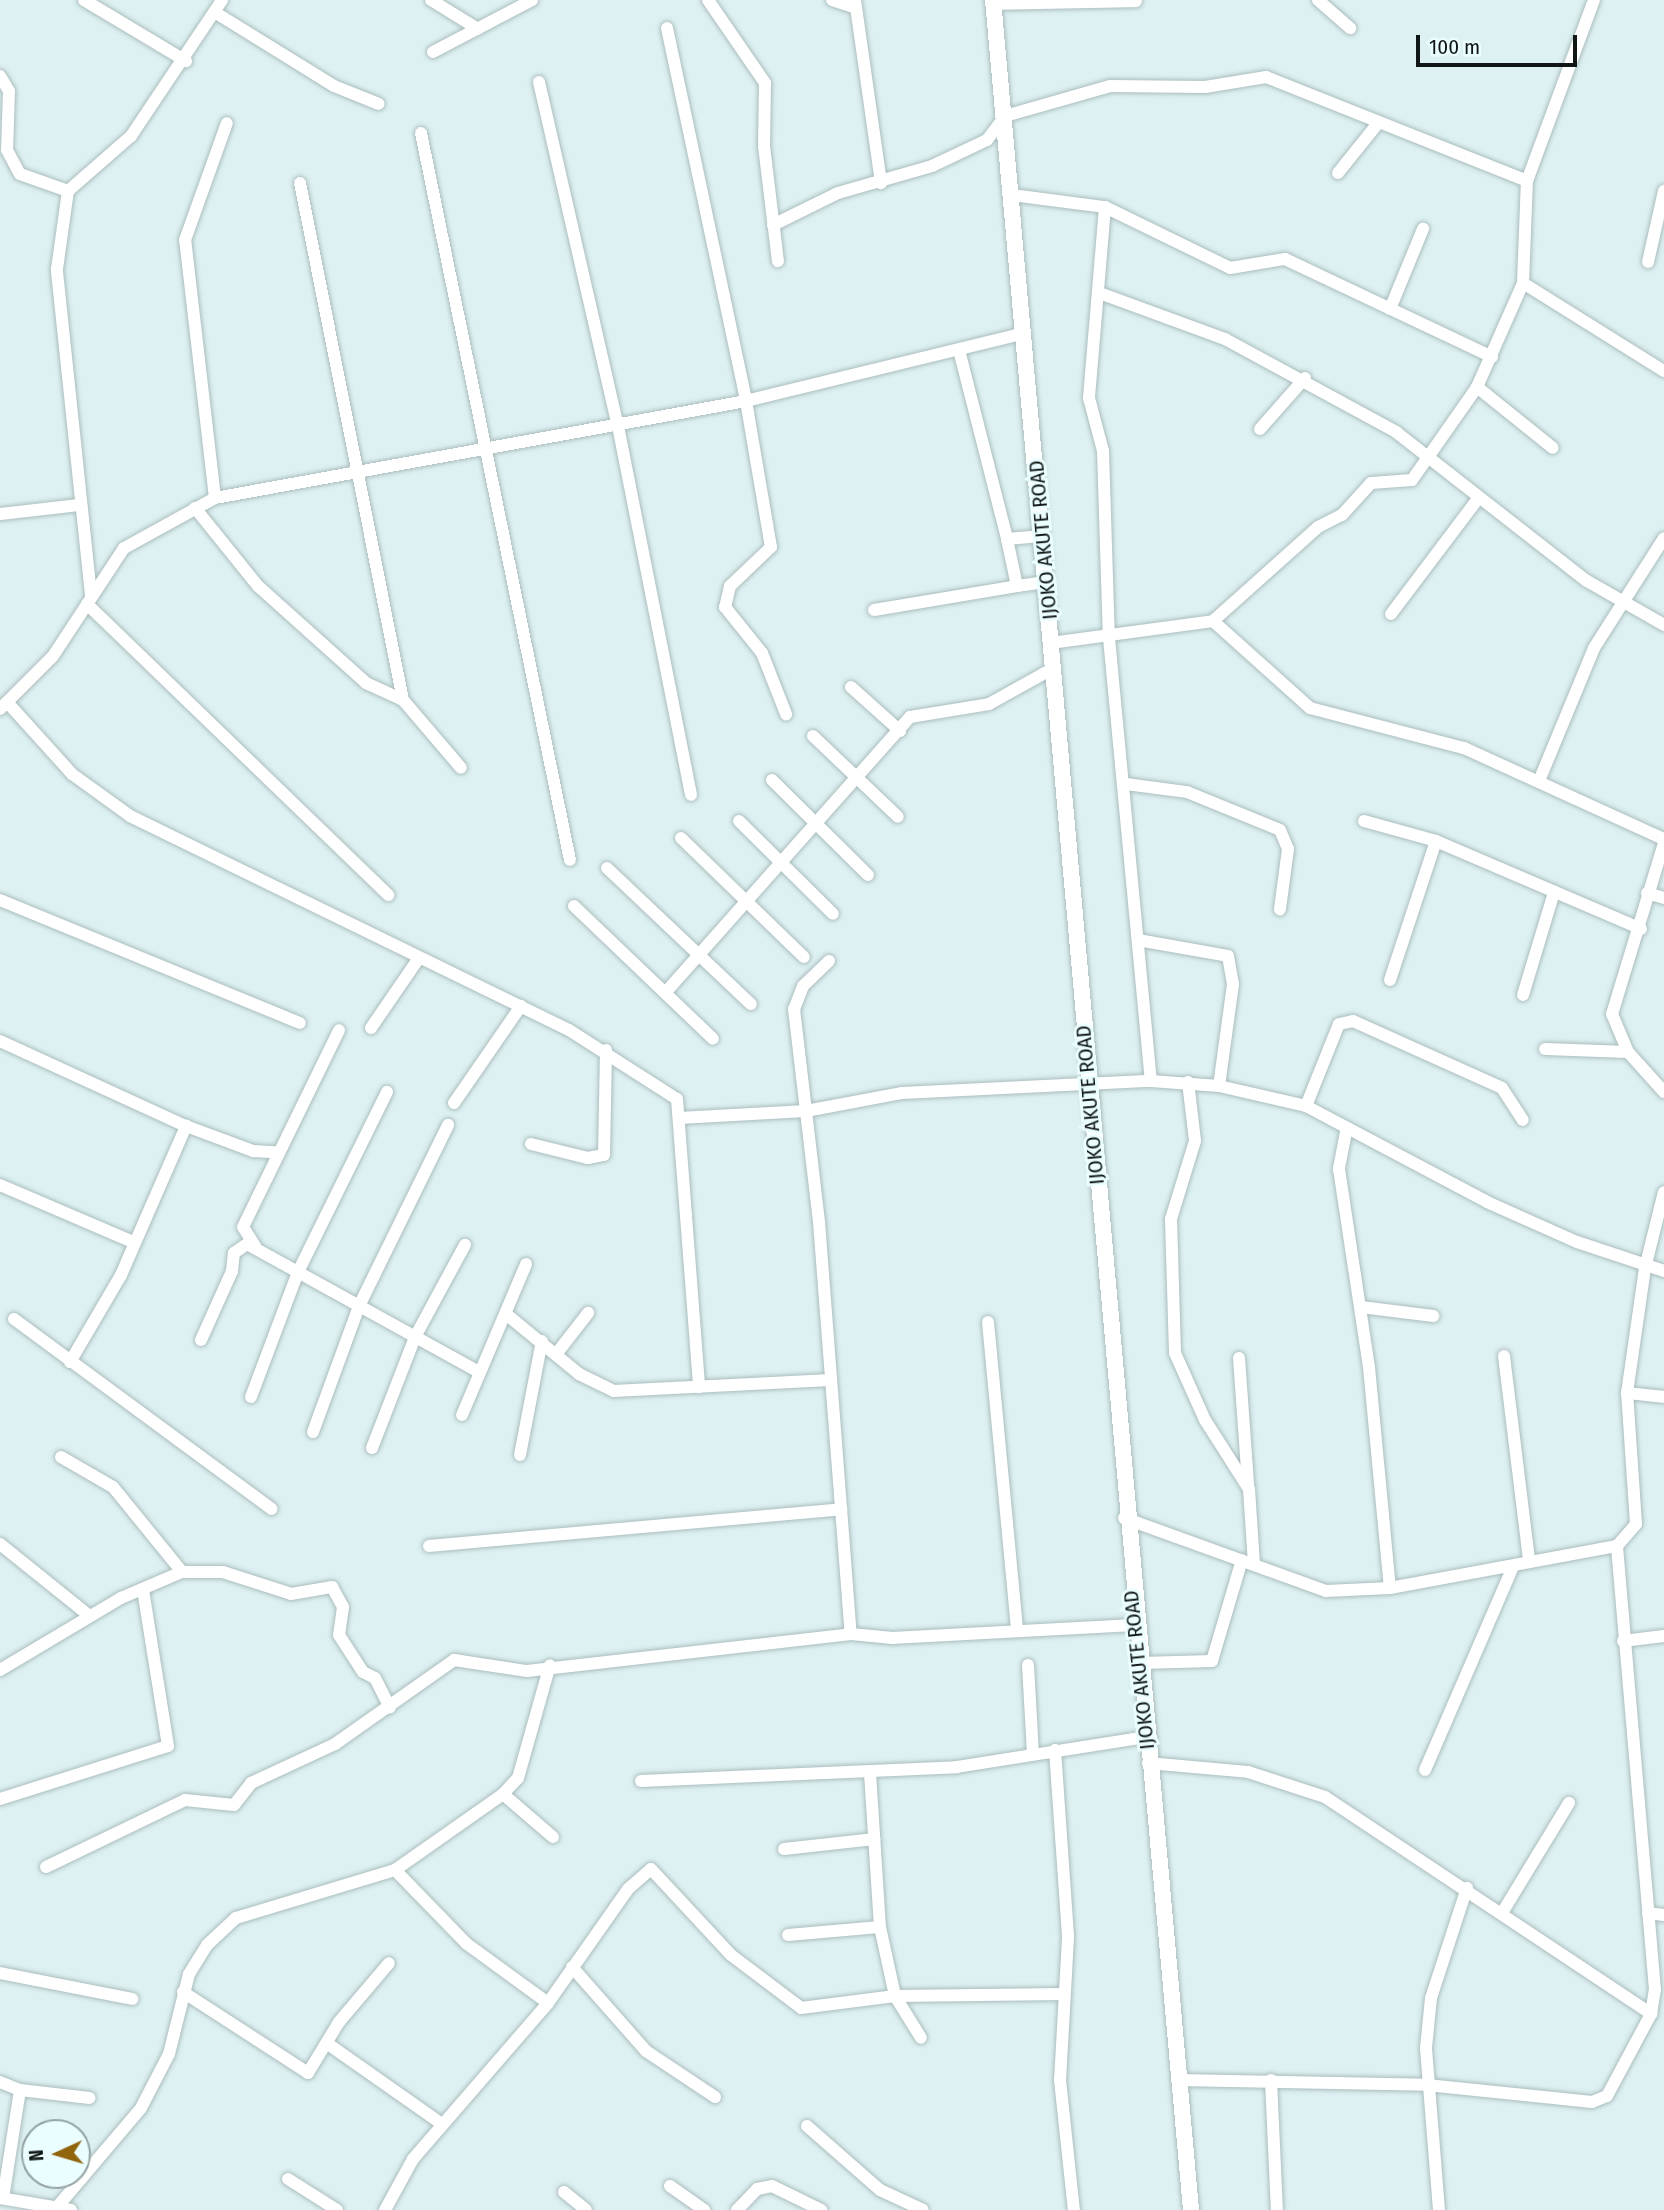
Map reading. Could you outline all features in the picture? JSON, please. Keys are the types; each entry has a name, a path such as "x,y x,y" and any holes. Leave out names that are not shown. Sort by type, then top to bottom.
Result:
{"main road":[{"name":"IJOKO AKUTE ROAD","path":"993,2 1043,536 1133,1625 1140,1663 1191,2210"}],"street":[{"path":"84,0 105,5 186,61"},
{"path":"222,0 186,61 131,136 68,191 57,269 89,599 388,895"},
{"path":"431,0 478,29"},
{"path":"433,52 532,0"},
{"path":"708,0 765,83 773,225 778,261"},
{"path":"832,0 855,4 881,183"},
{"path":"1318,0 1350,28"},
{"path":"1051,643 1109,638 1213,621 1318,527 1342,515 1371,483 1412,480 1428,453 1477,387 1523,283 1527,181 1594,0"},
{"path":"993,2 1136,1"},
{"path":"216,13 334,86 379,104"},
{"path":"667,28 747,401 771,547 723,597 771,668 786,714"},
{"path":"0,76 9,91 4,153 20,174 68,191"},
{"path":"773,225 838,193 881,183 987,140 1005,116 1110,86 1205,87 1266,76 1527,181"},
{"path":"539,82 618,426 691,796"},
{"path":"1338,173 1379,122"},
{"path":"215,498 185,240 227,123"},
{"path":"421,134 570,860"},
{"path":"300,183 355,471 403,699"},
{"path":"1648,262 1664,191"},
{"path":"1012,195 1105,207 1230,268 1285,259 1492,357"},
{"path":"1105,207 1102,294 1089,398 1103,451 1109,638 1126,784 1151,1081"},
{"path":"1390,309 1423,229"},
{"path":"1523,283 1664,372"},
{"path":"1102,294 1225,339 1305,378 1428,453 1477,500 1624,606 1664,625"},
{"path":"699,1387 680,1118 671,1093 606,1050 521,1006 419,958 230,860 130,816 72,774 4,705 53,656 124,548 215,498 355,471 485,451 747,401 1024,332"},
{"path":"959,350 1017,586"},
{"path":"1260,429 1305,378"},
{"path":"1477,387 1553,448"},
{"path":"1391,614 1477,500"},
{"path":"0,514 79,505"},
{"path":"195,508 258,586 366,684 403,699 461,768"},
{"path":"1007,539 1043,536"},
{"path":"1539,781 1594,648 1624,606 1664,538"},
{"path":"874,610 1046,582"},
{"path":"1213,621 1310,708 1464,748 1664,841 1647,893 1642,929 1612,1014 1628,1052 1664,1092"},
{"path":"665,993 821,822 910,718 989,704 1052,669"},
{"path":"851,687 900,731"},
{"path":"813,736 898,817"},
{"path":"772,780 821,822 868,875"},
{"path":"1126,784 1187,792 1280,830 1288,849 1280,909"},
{"path":"739,821 784,862 833,914"},
{"path":"1364,821 1436,842 1642,929"},
{"path":"681,838 804,957"},
{"path":"1390,980 1436,842"},
{"path":"607,868 751,1004"},
{"path":"1523,995 1554,892"},
{"path":"1647,893 1664,898"},
{"path":"0,900 300,1023"},
{"path":"574,906 713,1039"},
{"path":"1138,940 1228,956 1233,984 1219,1086"},
{"path":"371,1028 419,958"},
{"path":"829,961 795,998 851,1634"},
{"path":"454,1102 521,1006"},
{"path":"1306,1106 1339,1024 1353,1021 1502,1088 1523,1120"},
{"path":"264,1253 243,1227 275,1152 339,1030"},
{"path":"0,1041 187,1126 253,1151 275,1152"},
{"path":"1545,1049 1628,1052"},
{"path":"531,1144 588,1158 604,1155 606,1050"},
{"path":"680,1118 806,1111 902,1093 1151,1081 1219,1086 1306,1106 1346,1132 1577,1242 1644,1268 1664,1271"},
{"path":"1188,1082 1195,1141 1171,1219 1175,1353 1205,1420 1249,1489"},
{"path":"251,1398 298,1272 387,1092"},
{"path":"313,1432 359,1306 448,1125"},
{"path":"69,1362 102,1311 187,1126"},
{"path":"1346,1132 1339,1169 1361,1307 1390,1588"},
{"path":"0,1185 133,1242"},
{"path":"1124,1518 1325,1591 1390,1588 1617,1546 1636,1524 1627,1393 1644,1268 1664,1192"},
{"path":"201,1340 232,1271 234,1253 247,1244 479,1372"},
{"path":"372,1448 415,1337 465,1245"},
{"path":"462,1415 526,1264"},
{"path":"1361,1307 1433,1316"},
{"path":"556,1353 588,1313"},
{"path":"506,1314 579,1374 614,1391 830,1380"},
{"path":"14,1319 272,1509"},
{"path":"988,1322 1017,1629"},
{"path":"520,1455 542,1341"},
{"path":"1504,1356 1530,1561"},
{"path":"1140,1663 1212,1661 1248,1562 1249,1489 1239,1358"},
{"path":"1627,1393 1664,1397"},
{"path":"61,1457 113,1487 182,1572"},
{"path":"429,1546 841,1509"},
{"path":"0,1544 87,1614"},
{"path":"1177,2080 1427,2085 1592,2102 1607,2096 1651,2014 1648,1913 1617,1546"},
{"path":"1425,1770 1513,1567"},
{"path":"0,1670 87,1614 182,1572 223,1572 291,1594 332,1587 343,1607 339,1635 363,1672 375,1678 390,1707"},
{"path":"0,1798 168,1746 143,1590"},
{"path":"46,1867 185,1800 234,1805 251,1783 335,1744 454,1660 502,1672 851,1634 893,1638 1017,1629 1133,1625"},
{"path":"1623,1641 1664,1636"},
{"path":"20,2090 1,2198 64,2208 141,2108 169,2054 183,1992 207,1945 236,1919 395,1870 503,1794 518,1778 550,1665"},
{"path":"1028,1665 1033,1754"},
{"path":"641,1781 870,1773 1033,1754 1146,1737"},
{"path":"1055,1750 1066,1893 1060,2080 1074,2210"},
{"path":"1148,1763 1248,1772 1325,1797 1467,1888 1651,2014"},
{"path":"870,1773 880,1927 895,1996 920,2038"},
{"path":"503,1794 553,1837"},
{"path":"1502,1913 1569,1803"},
{"path":"784,1849 874,1839"},
{"path":"385,2210 442,2124 548,2003 628,1889 651,1869 732,1955 801,2008 895,1996 1064,1994"},
{"path":"395,1870 467,1944 548,2003"},
{"path":"1440,2210 1427,2085 1431,1998 1467,1888"},
{"path":"1648,1913 1664,1915"},
{"path":"788,1935 880,1927"},
{"path":"183,1992 299,2072 314,2069 328,2044 389,1963"},
{"path":"572,1967 646,2051 715,2097"},
{"path":"0,1973 132,1999"},
{"path":"328,2044 442,2124"},
{"path":"1271,2081 1277,2210"},
{"path":"0,2082 20,2090 90,2098"},
{"path":"807,2126 880,2190 923,2210"},
{"path":"288,2179 337,2210"},
{"path":"670,2186 704,2210"},
{"path":"737,2210 757,2189 772,2186 821,2210"},
{"path":"564,2192 586,2210"}]}
